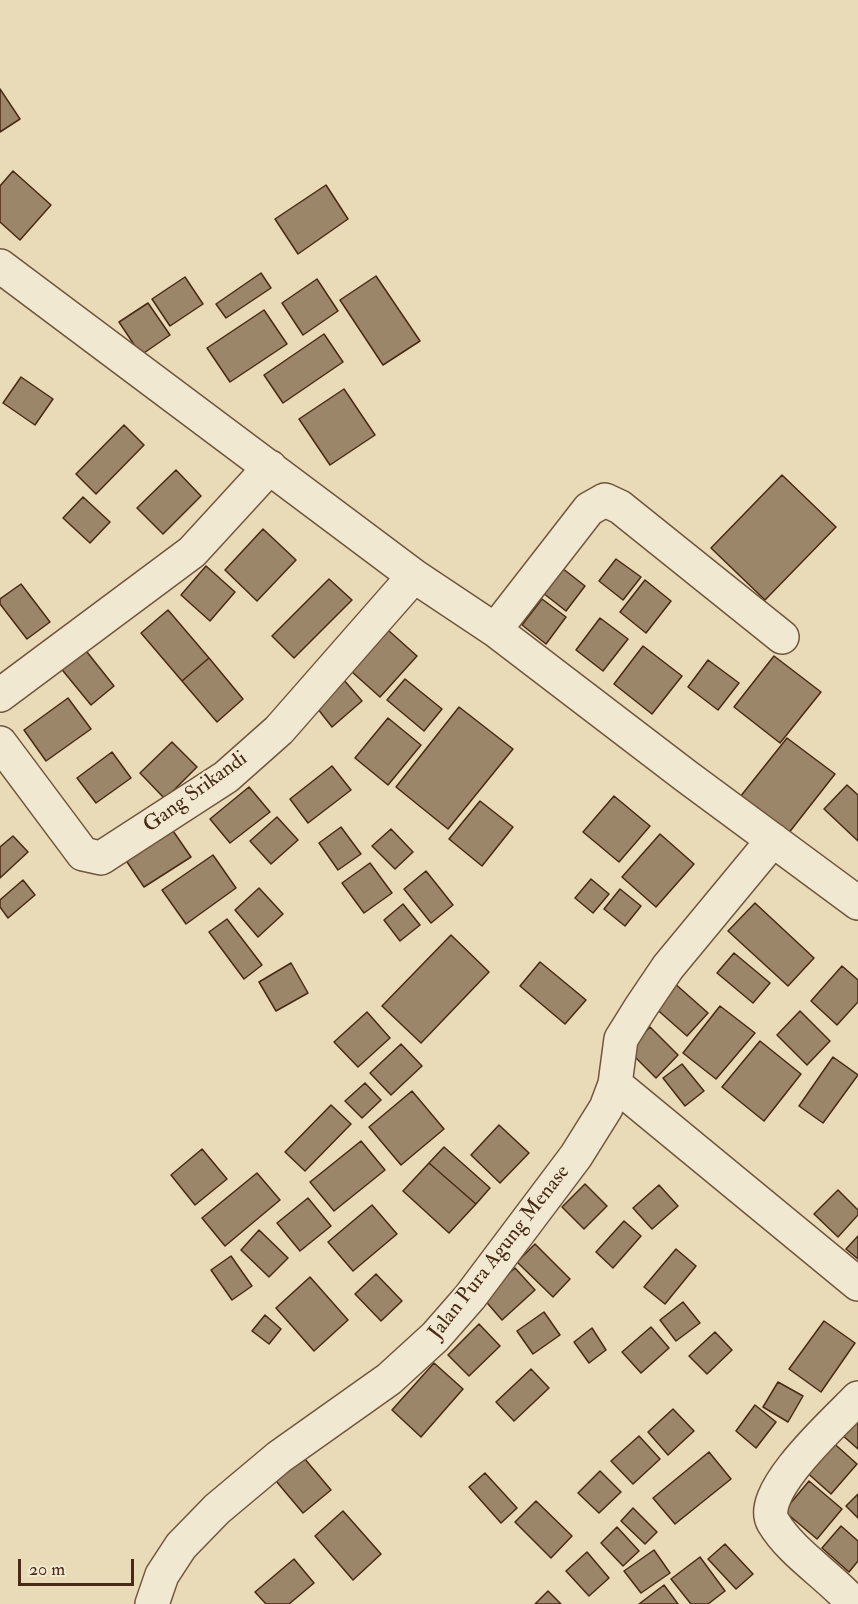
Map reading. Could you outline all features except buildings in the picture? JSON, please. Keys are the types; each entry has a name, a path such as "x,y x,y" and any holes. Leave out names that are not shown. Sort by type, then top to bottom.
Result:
{"street":[{"path":"0,266 414,576 495,630 858,903"},
{"path":"0,695 192,552 270,466"},
{"path":"495,630 589,509 605,500 620,507 782,637"},
{"name":"Gang Srikandi","path":"0,743 83,854 101,858 225,777 279,730 414,576"},
{"name":"Jalan Pura Agung Menase","path":"152,1604 162,1575 181,1546 217,1509 279,1457 389,1379 435,1337 470,1297 576,1156 606,1108 615,1084 621,1039 641,1007 668,967 773,840"},
{"path":"615,1084 858,1284"},
{"path":"854,1604 795,1548 773,1522 770,1510 782,1480 858,1398"}]}
